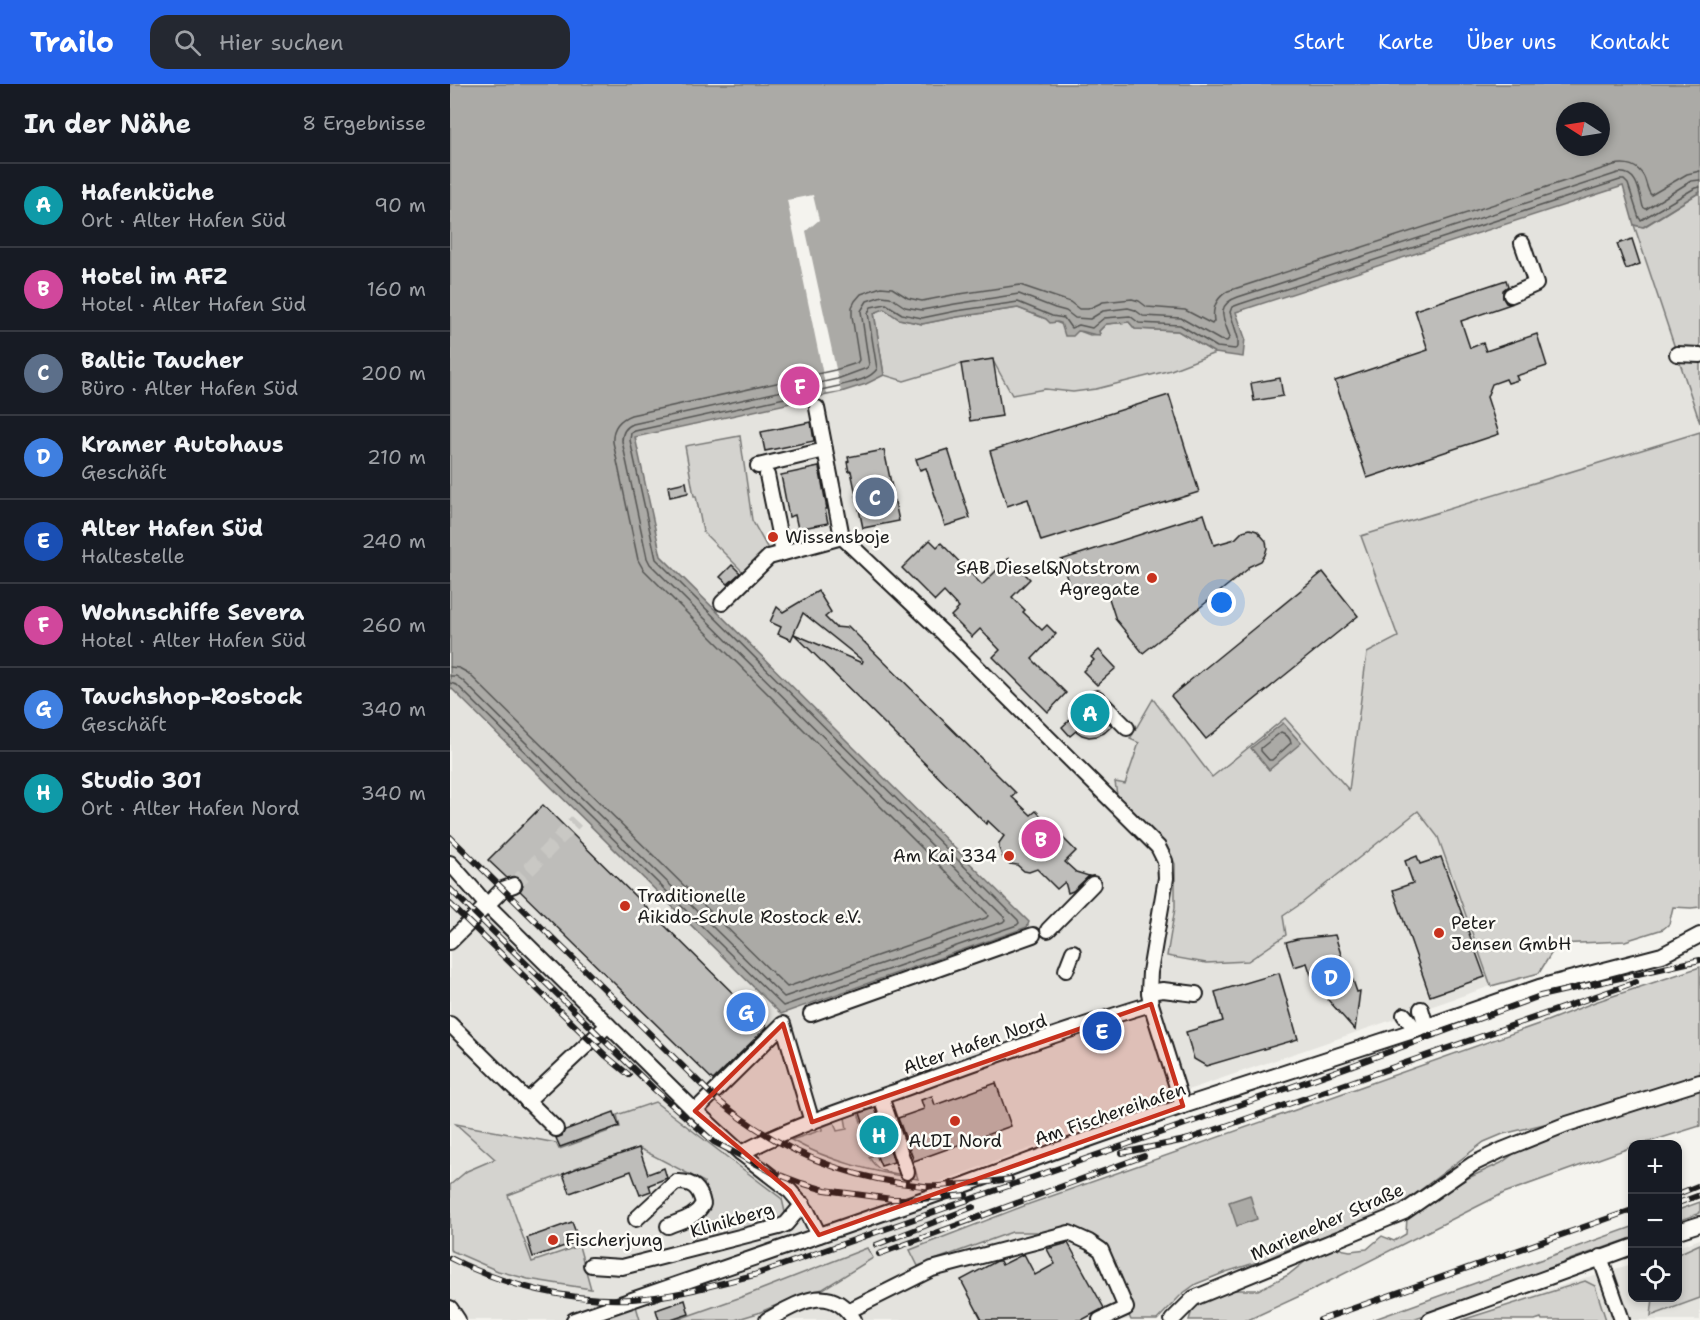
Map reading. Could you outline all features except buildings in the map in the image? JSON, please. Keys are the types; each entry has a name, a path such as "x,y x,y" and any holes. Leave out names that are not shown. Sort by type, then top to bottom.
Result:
{"street":[{"path":"1511,295 1536,284 1522,243"},
{"path":"1677,354 1700,355"},
{"path":"817,408 842,537 944,634 1158,847 1165,861 1166,878 1150,972 1150,998 1183,1106"},
{"path":"783,553 763,470 825,450"},
{"path":"722,603 769,557 842,537"},
{"path":"1097,698 1126,728"},
{"path":"450,863 487,905 695,1111 741,1153 803,1204 819,1235"},
{"path":"1048,930 1093,884"},
{"path":"450,942 503,889 513,885"},
{"path":"811,1014 1033,935"},
{"name":"Am Fischereihafen","path":"574,1320 1183,1106 1539,987 1662,955 1700,935"},
{"path":"1066,970 1073,952"},
{"name":"Alter Hafen Nord","path":"741,1153 770,1138 1150,998 1163,990 1196,994"},
{"path":"1421,1009 1421,1028"},
{"path":"1404,1015 1421,1028"},
{"path":"450,1024 556,1130"},
{"path":"695,1111 783,1024 812,1122"},
{"path":"527,1101 608,1025"},
{"name":"Marieneher Straße","path":"1172,1320 1194,1298 1404,1212 1473,1164 1502,1150 1567,1124 1700,1082"},
{"path":"881,1096 907,1172"},
{"path":"636,1219 676,1182 692,1184 698,1189 703,1204 692,1216 668,1226"},
{"name":"Klinikberg","path":"591,1265 622,1267 779,1227 786,1224 803,1204"},
{"path":"1682,1229 1700,1224"},
{"path":"767,1320 813,1298 833,1301 851,1315 932,1269 1069,1233 1101,1250 1126,1308 1100,1320"},
{"path":"1430,1320 1629,1248"},
{"path":"1600,1257 1622,1320"},
{"path":"450,1308 458,1320"}],"highlighted area":[{"path":"1151,1004 1183,1106 819,1235 790,1191 695,1111 783,1024 812,1122"}],"shaded area":[{"path":"1623,185 1634,225 1700,423 1700,432 1361,536 1397,637 1367,653 1349,791 1285,718 1212,777 1153,700 1130,738 1139,742 1125,785 1116,782 1167,846 1175,864 1175,908 1167,956 1283,916 1418,810 1438,837 1491,986 1179,1093 926,1187 946,1232 1047,1232 1101,1250 1131,1320 450,1320 450,687 782,1013 1027,927 1029,922 661,556 635,437 841,392 884,375 904,381 961,364 992,359 1012,395 1045,389 1073,392 1096,389 1171,370 1215,353 1243,356 1245,338 1235,312"},
{"path":"1700,192 1700,423 1634,225 1644,227"},
{"path":"1018,308 1090,335 1100,334 1099,331 1106,324 1129,322 1135,329 1178,331 1215,353 1171,370 1096,389 1073,392 1045,389 1012,395 992,359 961,364 904,381 884,375 874,312 884,309 899,319 922,324"},
{"path":"1700,432 1700,907 1673,907 1669,924 1663,929 1625,941 1557,944 1539,973 1491,986 1438,837 1418,811 1283,916 1286,935 1248,961 1206,963 1167,956 1175,908 1175,864 1167,846 1117,795 1115,782 1125,784 1139,743 1130,739 1153,699 1212,777 1285,718 1349,790 1367,653 1398,637 1361,536"},
{"path":"740,436 752,520 769,551 746,575 703,532 685,446"},
{"path":"1700,967 1700,1074 1569,1118 1503,1134 1484,1142 1402,1204 1358,1225 1303,1243 1264,1260 1196,1284 1182,1294 1157,1320 1131,1320 1101,1250 1047,1232 1012,1232 918,1266 910,1250 1029,1204 1595,1002"},
{"path":"1700,1089 1700,1126 1655,1140 1628,1140 1628,1148 1504,1193 1248,1320 1189,1320 1193,1307 1228,1290 1258,1290 1288,1275 1317,1252 1329,1247 1350,1251 1367,1249 1382,1236 1394,1241 1406,1234 1407,1217 1466,1179 1501,1163 1519,1150 1566,1130"},
{"path":"655,1102 782,1199 785,1212 782,1220 689,1248 708,1209 704,1182 639,1148 575,1168 575,1170 508,1195 532,1262 579,1246 591,1289 528,1279 498,1271 450,1250 450,1185 467,1171 495,1159 456,1124 556,1143 559,1149 620,1127 617,1115"},
{"path":"858,1113 861,1122 863,1121 874,1155 869,1157 872,1162 884,1171 905,1175 914,1166 918,1179 853,1165 806,1148 791,1140 822,1130 822,1127 834,1122 837,1131 847,1129 845,1118"},
{"path":"1700,1202 1700,1213 1682,1220 1682,1209"},
{"path":"1628,1228 1628,1239 1572,1259 1512,1285 1410,1320 1372,1320"},
{"path":"1700,1239 1700,1320 1461,1320 1628,1265 1628,1302 1682,1302 1682,1246"},
{"path":"1700,1244 1700,1298 1651,1316 1653,1302 1682,1302 1682,1252"},
{"path":"867,1248 873,1258 823,1289 803,1294 735,1320 676,1320 747,1295"},
{"path":"1585,1281 1595,1286 1606,1320 1542,1320 1541,1318 1535,1320 1462,1320"},
{"path":"634,1299 640,1320 574,1320"}],"water":[{"path":"450,84 1700,84 1700,192 1643,227 1634,225 1623,186 1236,312 1245,338 1243,357 1215,353 1178,331 1135,329 1129,322 1106,324 1099,331 1100,335 1078,331 1073,336 1065,336 1061,323 1050,323 1046,319 1018,308 922,324 899,319 884,309 874,313 884,375 841,392 635,437 661,556 1029,922 1027,927 781,1014 450,687"},
{"path":"1283,723 1301,743 1269,770 1251,748"},
{"path":"1250,1195 1257,1219 1237,1226 1229,1202"}],"pier":[{"path":"813,195 819,220 806,231 841,392 827,394 787,200"}],"tunnel":[{"path":"514,885 576,821"}],"railway":[{"path":"450,837 712,1095 759,1130 784,1145 838,1168 894,1182 934,1186 1011,1179"},
{"path":"450,889 654,1089 714,1142 772,1172 825,1190 892,1199 966,1195"},
{"path":"450,904 606,1056 629,1075"},
{"path":"450,1258 515,1284 585,1298 648,1298 709,1286 754,1275 1345,1068 1540,996 1700,960"},
{"path":"1183,1141 1636,982"},
{"path":"1122,1153 1190,1139"},
{"path":"879,1254 1144,1156"},
{"path":"1682,1192 1700,1185"},
{"path":"1682,1202 1700,1195"},
{"path":"876,1245 973,1207"},
{"path":"1320,1320 1628,1211"}],"place":[{"name":"Wohnschiffe Severa","path":"800,386"},
{"name":"Baltic Taucher","path":"875,497"},
{"name":"Wissensboje","path":"773,537"},
{"name":"SAB Diesel&Notstrom Agregate","path":"1152,578"},
{"name":"Hafenküche","path":"1090,713"},
{"name":"Hotel im AFZ","path":"1041,839"},
{"name":"Am Kai 334","path":"1009,856"},
{"name":"Traditionelle Aikido-Schule Rostock e.V.","path":"625,906"},
{"name":"Peter Jensen GmbH","path":"1439,933"},
{"name":"Kramer Autohaus","path":"1331,977"},
{"name":"Tauchshop-Rostock","path":"746,1012"},
{"name":"Alter Hafen Süd","path":"1102,1031"},
{"name":"ALDI Nord","path":"955,1121"},
{"name":"Studio 301","path":"879,1135"},
{"name":"Fischerjung","path":"553,1240"}]}
